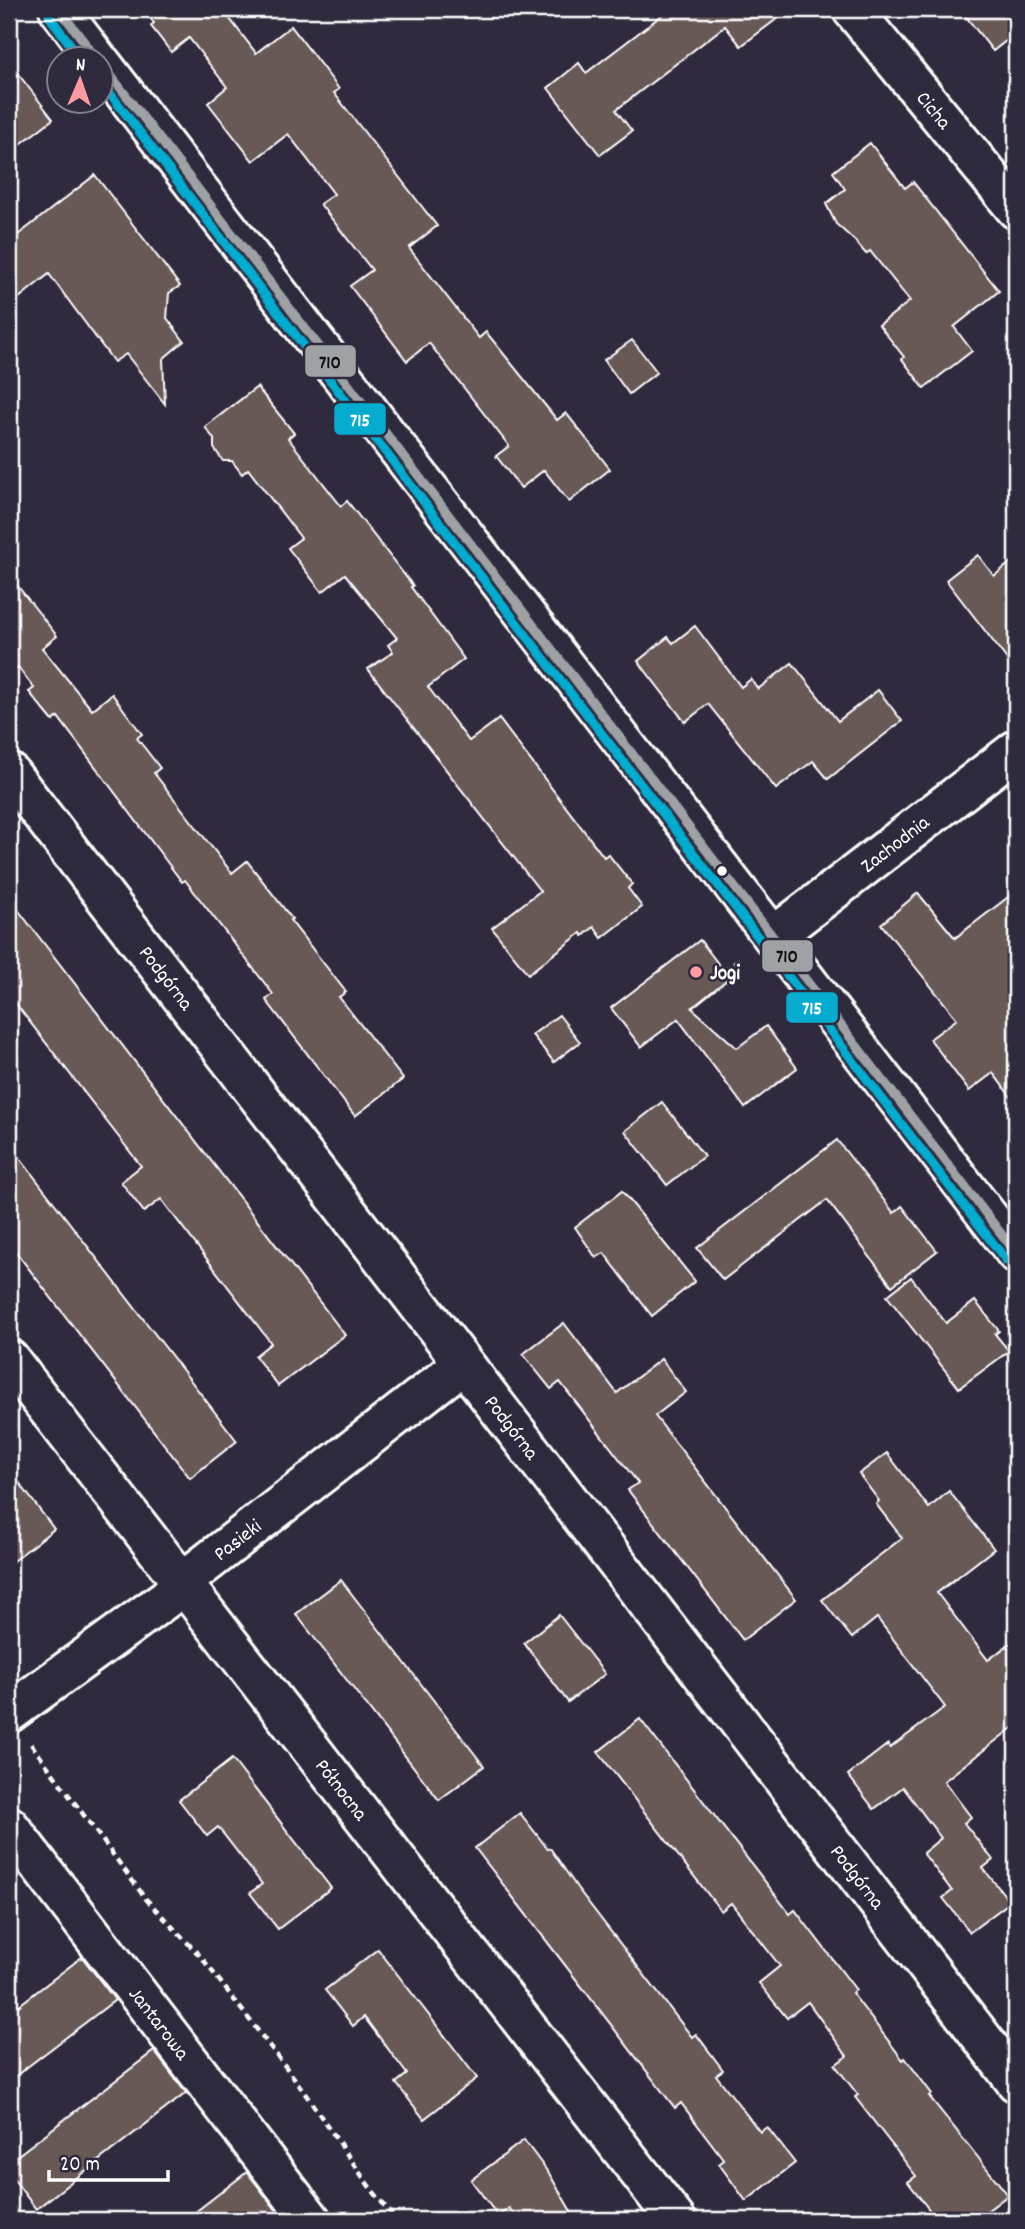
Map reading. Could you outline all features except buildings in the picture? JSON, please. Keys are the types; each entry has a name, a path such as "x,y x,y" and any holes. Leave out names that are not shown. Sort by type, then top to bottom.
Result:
{"street":[{"path":"59,9 87,46"},
{"name":"Cicha","path":"852,9 1016,209"},
{"path":"116,82 1016,1253"},
{"name":"Zachodnia","path":"774,936 1016,750"},
{"name":"Podgórna","path":"9,772 1016,2082"},
{"name":"Północna","path":"9,1359 676,2220"},
{"name":"Pasieki","path":"17,1725 167,1598 182,1581 463,1364"},
{"name":"Jantarowa","path":"9,1826 311,2220"}],"path":[{"path":"17,1725 146,1899 202,1958 295,2079 369,2186 396,2220"}],"transit line":[{"name":"710","path":"59,9 87,46"},
{"name":"715","path":"49,16 72,46"},
{"name":"710","path":"116,82 1016,1253"},
{"name":"715","path":"116,101 1006,1260"}],"place":[{"name":"Jogi","path":"696,972"}]}
